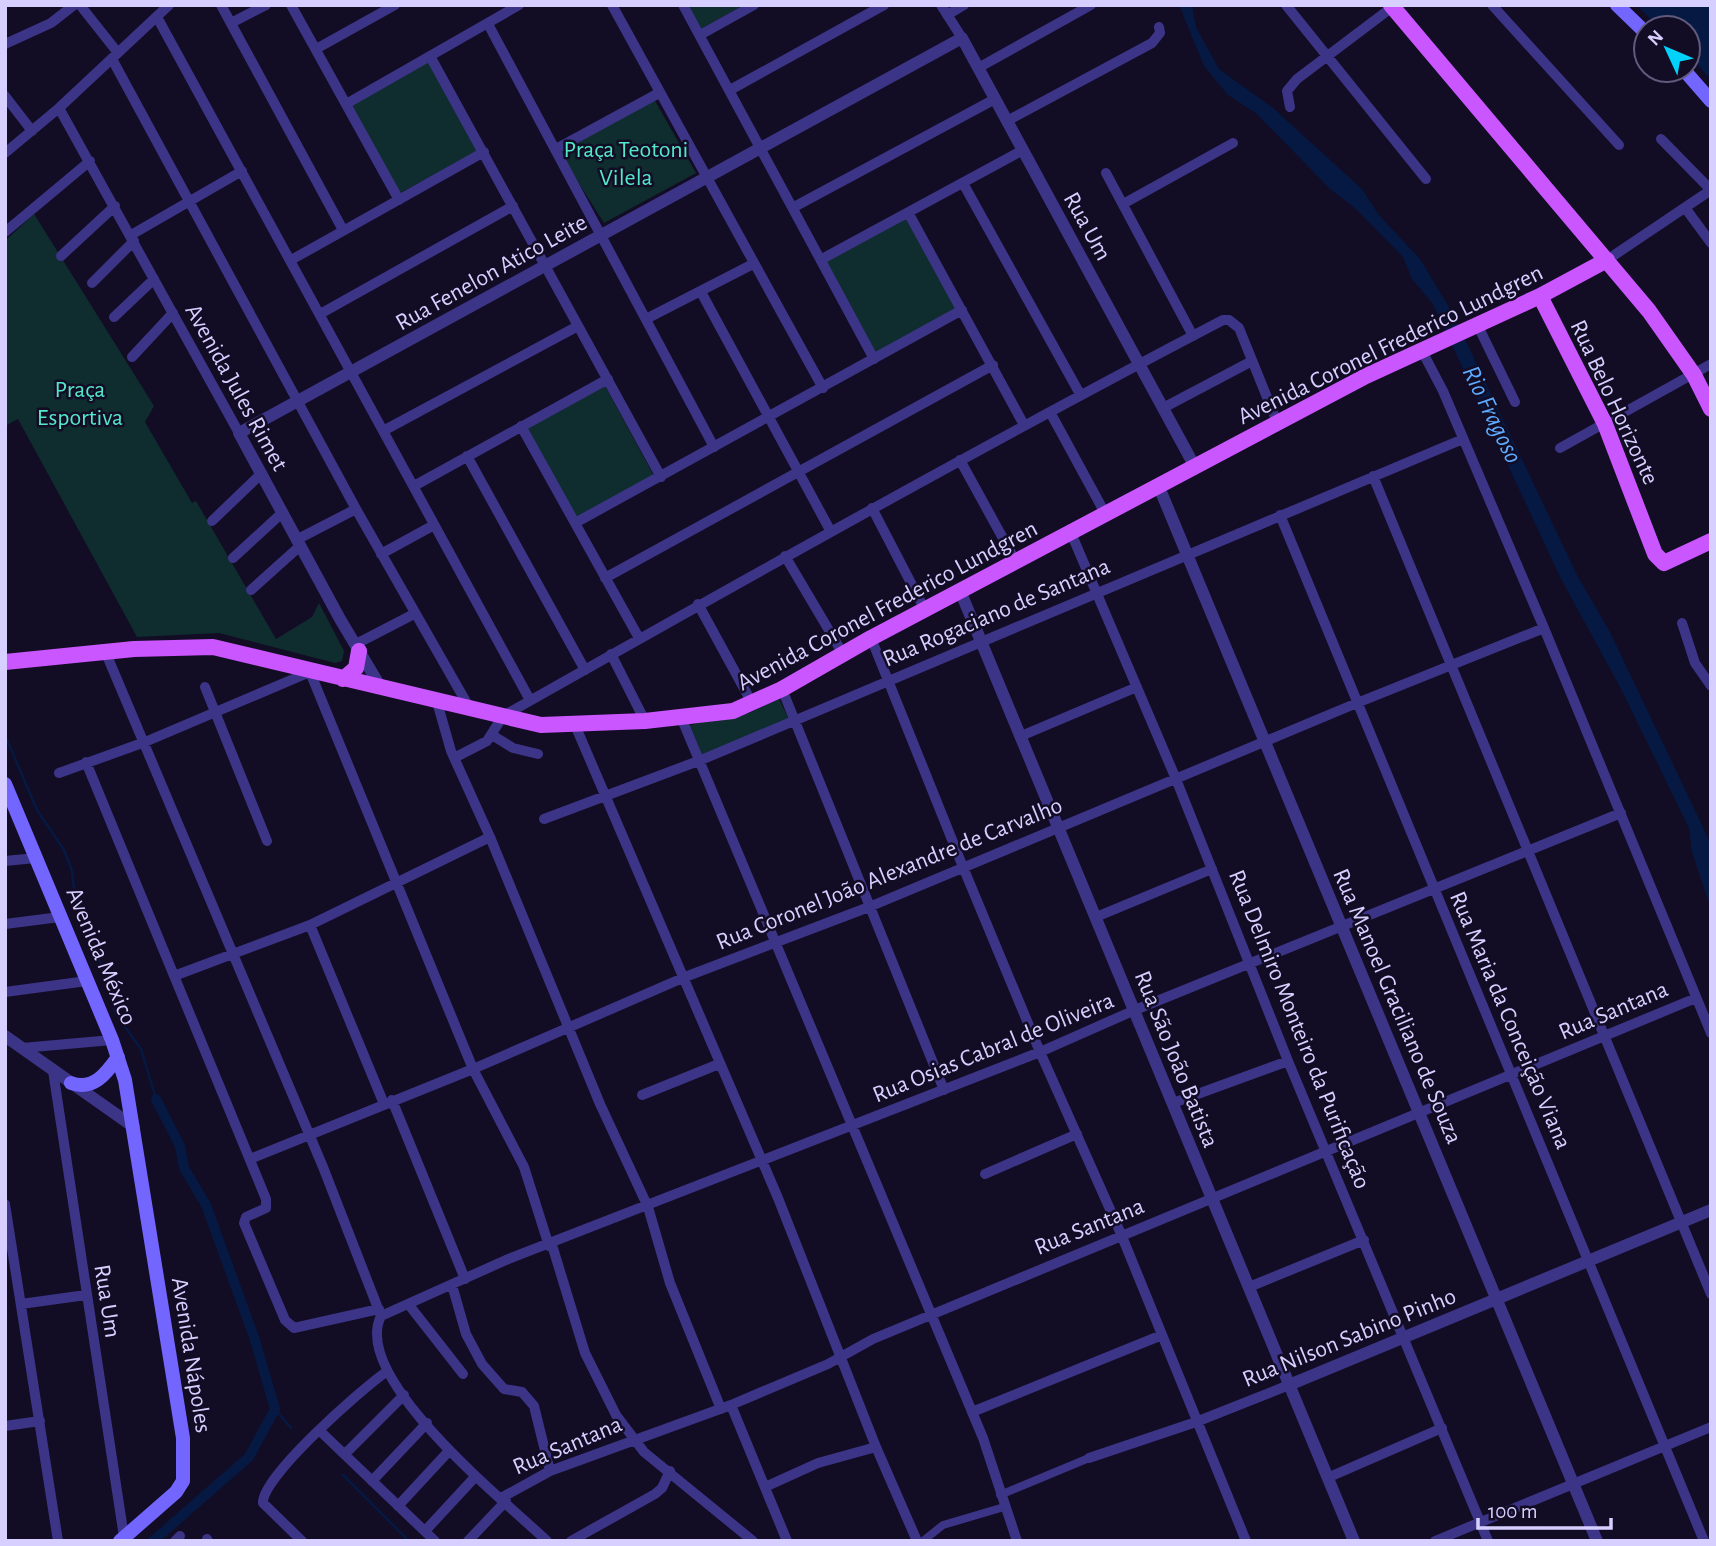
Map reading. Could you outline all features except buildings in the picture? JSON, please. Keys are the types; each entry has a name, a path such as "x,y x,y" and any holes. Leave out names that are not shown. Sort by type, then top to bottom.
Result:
{"main road":[{"path":"1617,5 1632,19"},
{"path":"1393,6 1648,311 1694,375 1711,409"},
{"path":"1696,84 1711,101"},
{"name":"Avenida Coronel Frederico Lundgren","path":"5,662 105,651 213,647 541,725 645,721 733,711 782,689 871,638 961,593 1277,422 1421,349 1540,296 1607,260"},
{"name":"Rua Belo Horizonte","path":"1540,296 1605,424 1649,542 1659,560 1664,563 1711,541"},
{"path":"343,679 356,668 358,648"},
{"name":"Avenida México","path":"7,791 112,1040 138,1150"},
{"path":"71,1083 80,1087 95,1082 118,1057"},
{"name":"Avenida Nápoles","path":"122,1539 176,1492 185,1472 138,1150"}],"street":[{"path":"5,44 51,23 74,5"},
{"path":"80,5 115,56 188,201 468,708"},
{"path":"5,153 59,108 169,5"},
{"path":"221,5 343,230"},
{"path":"232,23 266,5"},
{"path":"291,5 398,200"},
{"path":"316,49 395,5"},
{"path":"346,104 519,5"},
{"path":"612,5 823,388"},
{"path":"683,5 874,359"},
{"path":"700,35 754,5"},
{"path":"730,90 884,5"},
{"path":"944,10 964,5"},
{"path":"978,68 1091,5"},
{"path":"1286,5 1426,179"},
{"path":"1492,5 1619,145"},
{"path":"1290,107 1286,99 1291,85 1393,6"},
{"name":"Rua Um","path":"944,10 962,38 1195,467"},
{"path":"157,17 530,701"},
{"path":"488,24 714,447"},
{"path":"1007,121 1152,43 1158,37 1159,27"},
{"name":"Rua Fenelon Atico Leite","path":"239,433 962,38"},
{"path":"430,56 661,477"},
{"path":"556,149 659,93"},
{"path":"5,96 32,131"},
{"path":"794,207 995,99"},
{"name":"Avenida Jules Rimet","path":"59,108 298,543 380,686"},
{"path":"1661,139 1711,190"},
{"path":"1124,204 1233,143"},
{"path":"822,259 964,185 1023,150"},
{"path":"290,260 484,152"},
{"path":"5,232 90,161"},
{"path":"92,284 132,238 188,201 242,171"},
{"path":"1106,173 1193,336"},
{"path":"964,185 1080,394"},
{"name":"Avenida Coronel Frederico Lundgren","path":"1607,260 1711,190"},
{"path":"61,256 115,206"},
{"path":"320,314 513,206"},
{"path":"1686,209 1711,243"},
{"path":"909,214 1024,425"},
{"path":"646,319 753,264"},
{"path":"114,317 154,279"},
{"path":"701,292 830,530"},
{"path":"575,523 962,310"},
{"path":"132,357 173,313"},
{"path":"454,758 468,752 492,735 503,716 698,604 1080,394 1223,320 1228,320 1238,328 1277,422"},
{"path":"1473,325 1515,402"},
{"path":"383,431 578,326"},
{"path":"1421,349 1463,439 1544,628 1711,1033"},
{"path":"1163,408 1252,361"},
{"path":"1560,448 1711,364"},
{"path":"605,578 993,365"},
{"path":"414,486 608,379"},
{"path":"1049,412 1106,515"},
{"path":"521,426 639,638"},
{"name":"Rua Rogaciano de Santana","path":"544,819 701,760 1463,439"},
{"path":"467,456 585,670"},
{"path":"960,460 1016,562"},
{"path":"212,522 261,474"},
{"path":"1373,476 1711,1294"},
{"name":"Rua Manoel Graciliano de Souza","path":"1159,487 1597,1541"},
{"path":"872,508 925,610"},
{"path":"251,590 298,543 356,509"},
{"path":"233,558 282,513"},
{"name":"Rua Maria da Conceição Viana","path":"1280,515 1704,1541"},
{"path":"381,554 434,526"},
{"name":"Rua Delmiro Monteiro da Purificação","path":"1071,533 1176,779 1249,967 1488,1541"},
{"path":"785,556 843,654"},
{"name":"Rua São João Batista","path":"961,593 1354,1541"},
{"path":"698,604 752,704"},
{"path":"358,648 414,614"},
{"path":"1682,623 1695,663 1711,686"},
{"name":"Rua Coronel João Alexandre de Carvalho","path":"250,1159 310,1137 388,1102 569,1029 685,977 869,907 1357,703 1544,628"},
{"path":"871,638 962,867 1121,1234 1246,1541"},
{"path":"105,651 310,1137 380,1312 375,1342 386,1372 448,1452 504,1499 547,1541"},
{"path":"611,654 645,721"},
{"path":"59,773 145,742 310,672 399,882 473,1069 523,1167 585,1353 611,1408 644,1452 751,1540"},
{"path":"205,687 267,841"},
{"path":"1021,736 1137,687"},
{"path":"782,689 796,718 944,1090"},
{"path":"436,702 454,758 490,837 600,1104 648,1207 670,1283 765,1487 784,1540"},
{"path":"681,717 972,1412 1017,1541"},
{"path":"575,725 685,977 876,1447 917,1541"},
{"path":"492,735 513,748 538,754"},
{"path":"86,762 250,1159"},
{"name":"Rua Osias Cabral de Oliveira","path":"250,1159 267,1204 264,1209 246,1217 244,1223 288,1325 303,1327 409,1305 465,1279 1040,1052 1135,1010 1249,967 1527,849 1621,813"},
{"path":"173,976 310,925 490,837"},
{"path":"5,861 36,858"},
{"path":"1096,917 1212,869"},
{"path":"5,925 61,917"},
{"path":"310,925 465,1279"},
{"path":"5,992 87,981"},
{"name":"Rua Santana","path":"468,1541 504,1499 550,1471 579,1463 634,1439 726,1407 841,1357 873,1339 1121,1234 1605,1038 1696,998"},
{"path":"5,1036 134,1127"},
{"path":"22,1048 112,1040"},
{"path":"1173,1103 1288,1061"},
{"path":"642,1095 719,1064"},
{"name":"Rua Um","path":"53,1071 122,1539"},
{"path":"985,1174 1077,1134"},
{"path":"5,1204 58,1541"},
{"name":"Rua Nilson Sabino Pinho","path":"1000,1496 1088,1458 1196,1422 1289,1385 1711,1210"},
{"path":"1249,1287 1364,1240"},
{"path":"452,1286 466,1334 482,1364 504,1389 522,1392 534,1406 550,1471"},
{"path":"21,1304 86,1295"},
{"path":"409,1305 463,1374"},
{"path":"972,1412 1162,1335"},
{"path":"302,1541 268,1510 262,1498 282,1469 386,1372"},
{"path":"345,1454 404,1395"},
{"path":"5,1426 40,1421"},
{"path":"372,1481 427,1423"},
{"path":"1435,1541 1711,1427"},
{"path":"1327,1478 1442,1428"},
{"path":"320,1431 435,1541"},
{"path":"765,1487 818,1463 876,1447"},
{"path":"398,1506 448,1452"},
{"path":"571,1541 655,1494 662,1488 670,1471"},
{"path":"425,1531 475,1477"},
{"path":"923,1541 943,1525 1004,1507"}],"green space":[{"path":"687,5 744,5 701,29"},
{"path":"429,61 478,151 398,194 349,102"},
{"name":"Praça Teotoni Vilela","path":"654,99 696,173 604,223 559,152"},
{"name":"Praça Esportiva","path":"34,214 154,406 145,422 192,503 196,501 276,639 312,617 319,603 344,651 342,661 335,663 219,633 137,637 18,419 5,426 5,241"},
{"path":"906,216 957,308 876,353 825,261"},
{"path":"604,384 654,476 575,518 524,426"},
{"path":"779,699 792,726 705,762 690,725 749,713"}],"water":[{"name":"Rio Fragoso","path":"1179,5 1192,5 1196,27 1219,69 1273,108 1362,189 1379,215 1420,259 1452,312 1578,577 1610,632 1711,844 1711,909 1692,852 1689,828 1620,687 1560,577 1433,304 1412,279 1403,257 1356,209 1330,189 1257,114 1228,95 1204,66"},
{"path":"1636,5 1711,5 1711,80 1702,70 1702,14 1645,14"}],"waterway":[{"path":"5,735 37,810 64,850 72,871 75,898 102,967 115,1013 141,1049 156,1099"},
{"path":"153,1541 249,1457 275,1409 255,1340 206,1205 184,1168 180,1146 156,1099"},
{"path":"275,1409 291,1428"},
{"path":"343,1475 409,1541"}]}
